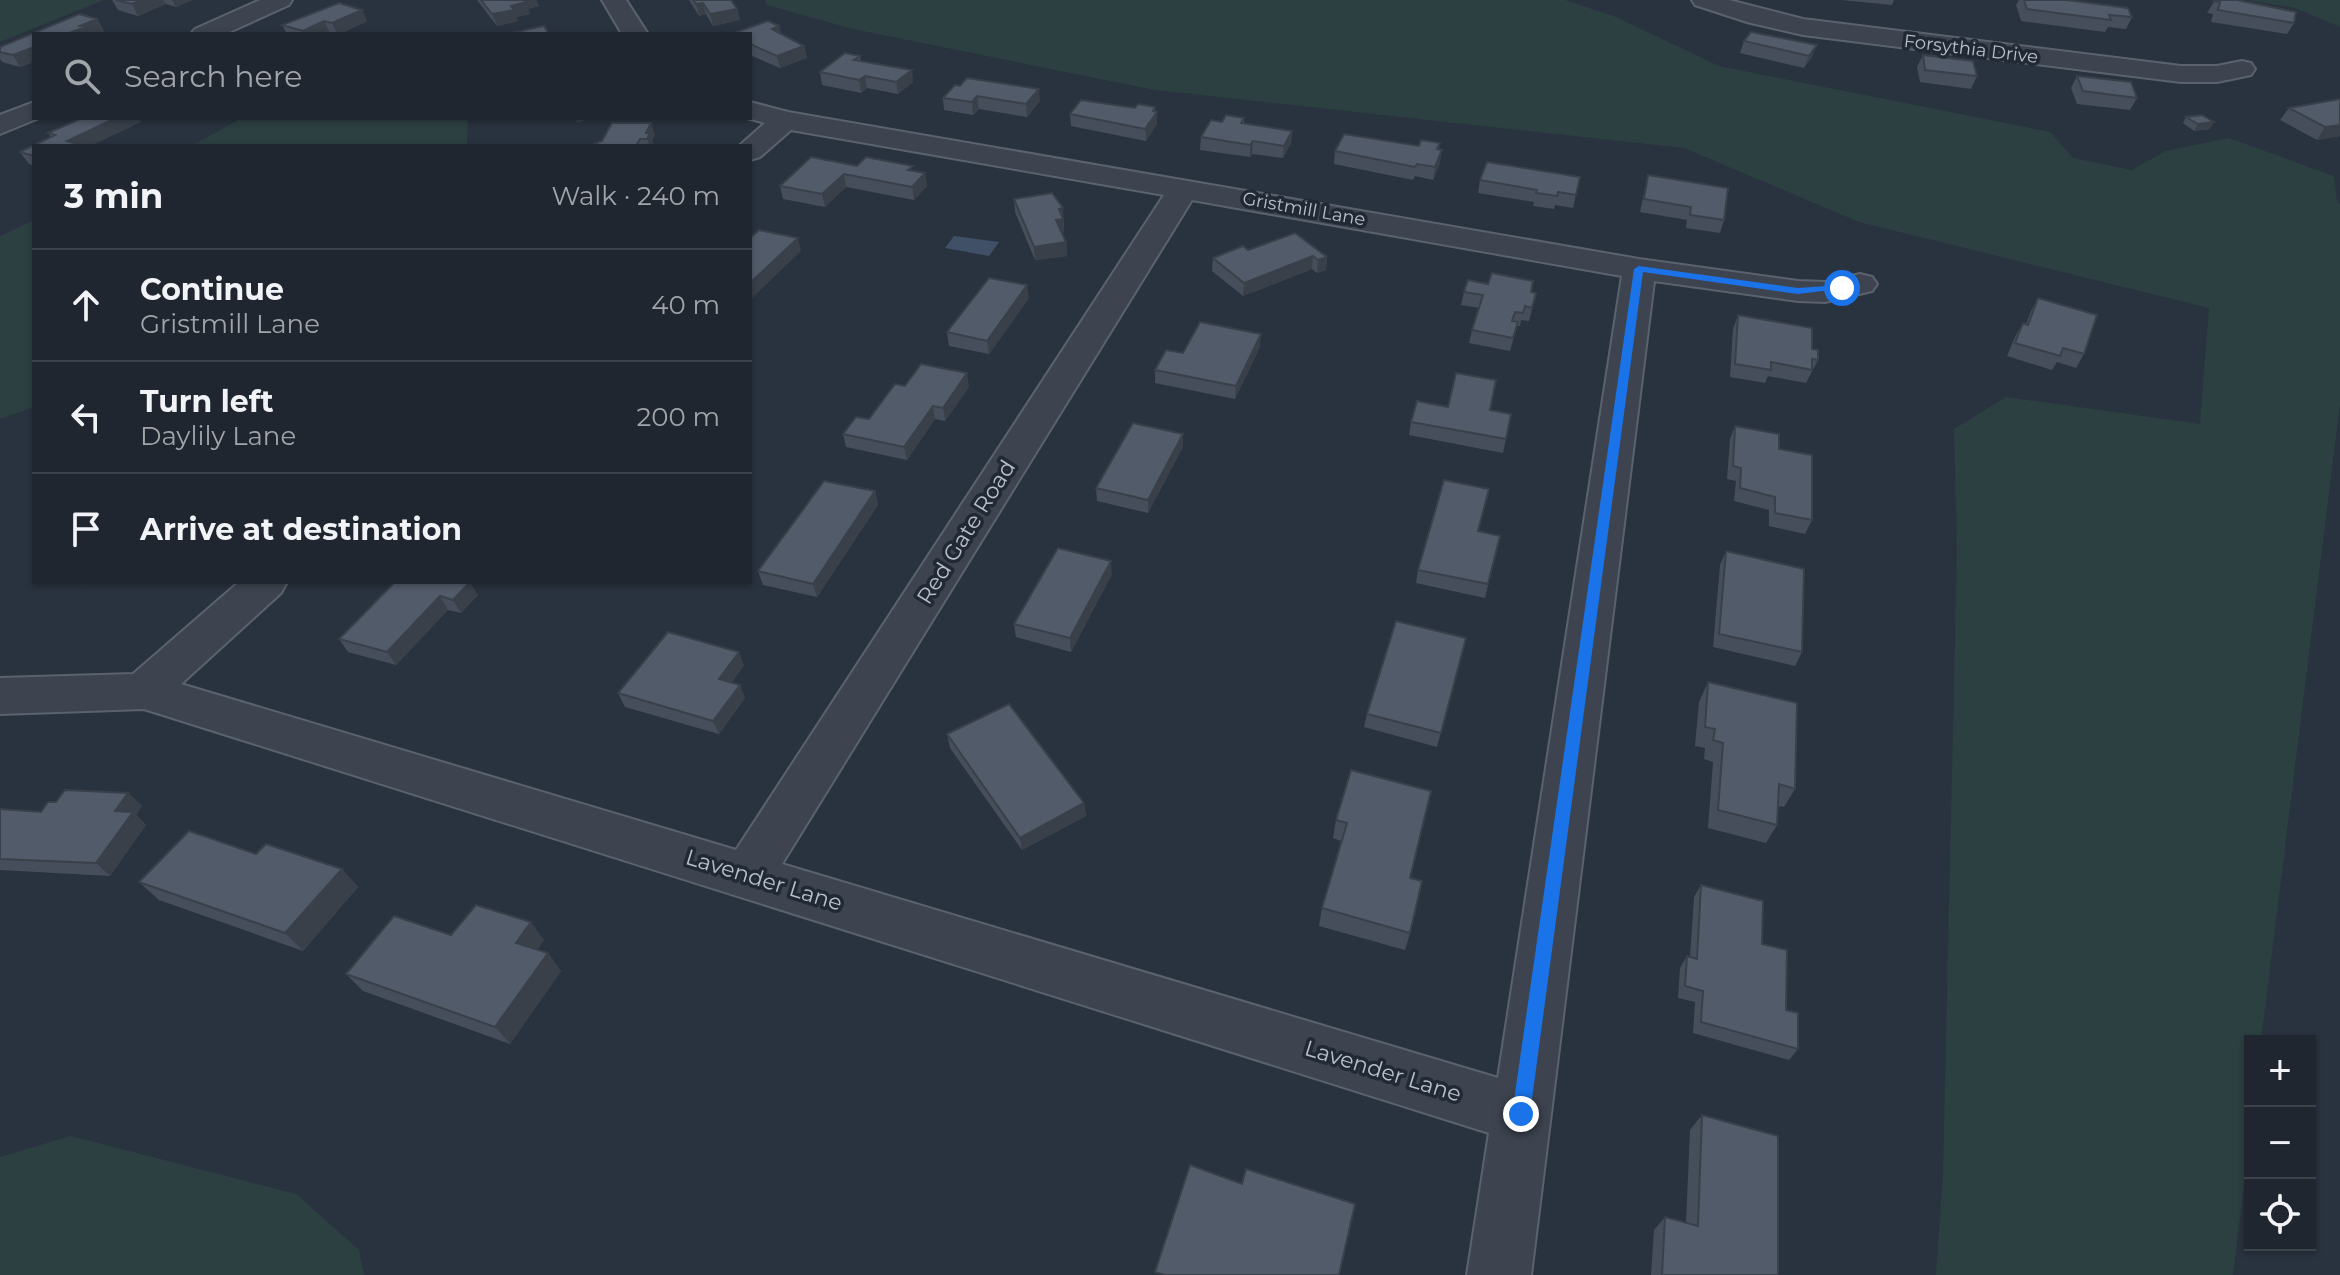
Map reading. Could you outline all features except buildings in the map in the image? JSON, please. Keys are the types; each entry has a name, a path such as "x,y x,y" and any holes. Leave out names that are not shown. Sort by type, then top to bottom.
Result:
{"street":[{"path":"208,32 280,0"},
{"path":"614,0 634,32"},
{"name":"Forsythia Drive","path":"1704,0 1768,20 1878,38 2181,74 2217,74 2242,69"},
{"path":"0,125 32,111"},
{"name":"Gristmill Lane","path":"752,111 785,120 1639,269 1798,291 1825,292 1860,284"},
{"path":"752,149 785,120"},
{"name":"Red Gate Road","path":"748,875 1184,188"},
{"path":"1499,1275 1639,269"},
{"path":"144,691 264,584"},
{"name":"Lavender Lane","path":"0,696 144,691 1521,1114"}],"green space":[{"path":"0,0 104,0 0,42"},
{"path":"765,0 1565,0 1616,17 1719,66 2050,132 2073,158 2132,170 2166,151 2229,138 2334,176 2340,204 2340,404 2262,1035 2244,1035 2244,1185 2233,1275 1936,1275 1943,1174 1957,550 1954,429 2006,397 2200,424 2209,308 1859,222 1684,148 1155,90 853,29 767,5"},
{"path":"2246,0 2340,0 2340,27 2295,8"},
{"path":"238,120 468,120 467,144 195,144"},
{"path":"32,221 32,408 0,419 0,236"},
{"path":"71,1136 296,1194 359,1250 364,1275 0,1275 0,1157"}],"water":[{"path":"954,236 999,242 989,256 945,248"}],"route":[{"path":"1521,1114 1639,269 1798,291 1825,292 1842,288"}]}
